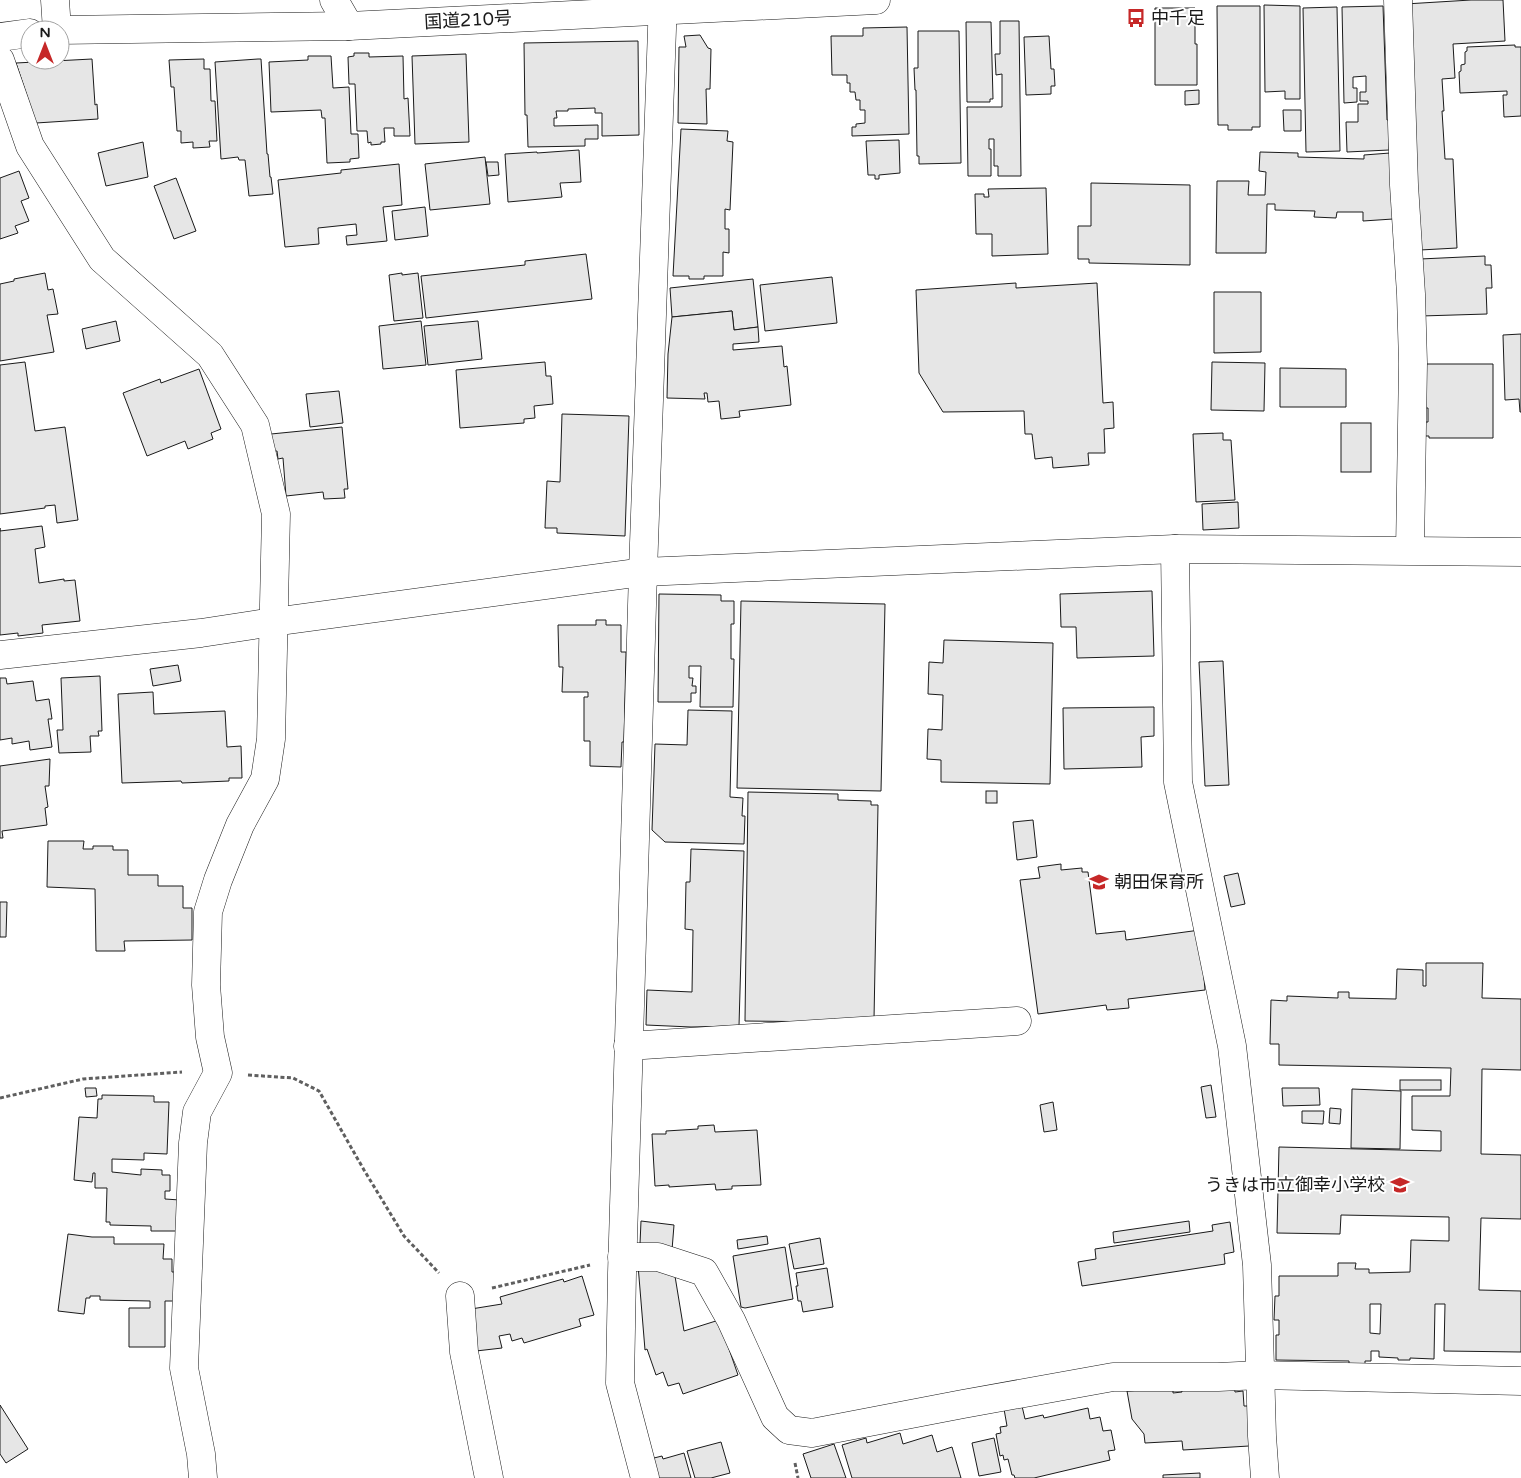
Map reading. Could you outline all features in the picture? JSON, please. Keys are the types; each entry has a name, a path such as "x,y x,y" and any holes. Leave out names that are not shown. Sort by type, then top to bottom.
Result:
{"main road":[{"path":"54,0 57,20"},
{"path":"334,0 349,26"},
{"name":"国道210号","path":"70,30 349,26 663,5 876,0"},
{"path":"1398,0 1404,185 1413,363 1410,550"},
{"path":"645,1478 620,1383 628,1046 663,5"},
{"path":"0,37 20,34"},
{"path":"0,60 30,146 102,259 210,355 255,425 276,514 271,739 265,779 240,826 218,880 208,912 206,985 210,1037 218,1073 197,1112 193,1143 184,1368 201,1454 203,1478"},
{"path":"1175,549 1178,782 1232,1046 1257,1265 1265,1478"},
{"path":"0,655 201,633 643,572 1175,549 1521,552"},
{"path":"628,1046 1017,1021"},
{"path":"622,1257 658,1257 704,1272 731,1320 775,1417 789,1430 812,1432 1113,1377 1218,1377 1260,1374 1521,1381"},
{"path":"460,1296 464,1352 488,1478"}],"path":[{"path":"0,1098 82,1079 194,1071 293,1078 320,1090 364,1170 404,1236 460,1296 622,1257"}],"building":[{"path":"1503,0 1505,41 1453,44 1455,78 1442,79 1444,111 1442,111 1445,159 1453,159 1457,248 1420,250 1405,4"},
{"path":"1264,5 1300,6 1300,99 1285,99 1285,91 1265,92"},
{"path":"1217,6 1260,6 1260,127 1252,127 1252,130 1228,130 1228,125 1218,125"},
{"path":"1383,6 1389,150 1347,152 1346,122 1358,122 1358,104 1368,104 1368,101 1360,101 1360,92 1366,92 1366,76 1353,77 1353,88 1357,88 1357,102 1344,103 1342,7"},
{"path":"1337,7 1340,151 1306,152 1303,8"},
{"path":"1155,8 1195,8 1197,85 1155,85"},
{"path":"1000,21 1019,21 1021,176 998,176 998,166 994,166 994,139 989,139 991,176 968,176 967,107 1002,107 1002,74 996,75 995,54 1000,54"},
{"path":"966,22 991,22 993,99 990,99 990,102 967,102"},
{"path":"907,27 909,134 852,136 852,127 856,127 856,124 865,123 865,110 860,110 860,100 856,100 855,92 850,92 850,83 847,83 847,75 832,75 831,36 863,36 863,28"},
{"path":"918,31 959,31 961,163 919,164 919,156 917,156 914,68 918,68"},
{"path":"700,35 708,48 711,49 710,89 706,89 707,124 678,123 679,47 686,47 684,36"},
{"path":"1049,36 1051,69 1054,69 1055,86 1051,86 1051,94 1026,95 1024,37"},
{"path":"638,41 639,135 602,136 602,113 595,113 595,108 568,109 568,111 556,111 557,118 554,118 554,126 598,125 598,139 585,139 585,146 528,147 527,115 525,115 524,43"},
{"path":"1515,45 1515,47 1521,47 1521,116 1504,117 1503,95 1507,95 1507,91 1460,93 1459,72 1461,71 1461,65 1465,64 1467,47"},
{"path":"354,53 369,53 369,57 403,56 404,99 408,98 410,136 394,136 394,128 384,128 385,142 371,145 371,142 368,143 367,131 357,131 355,84 349,84 348,57 354,56"},
{"path":"466,54 469,142 415,144 412,56"},
{"path":"308,56 331,56 333,88 349,87 351,134 358,134 359,158 350,159 350,162 327,163 325,118 322,118 321,110 271,112 269,62 308,60"},
{"path":"92,59 95,105 97,104 98,119 36,123 16,63 20,63 20,70 70,70 70,60"},
{"path":"204,59 204,69 210,69 211,101 215,101 217,141 209,141 210,147 193,148 193,142 181,143 181,131 177,131 174,87 171,87 169,60"},
{"path":"261,59 267,154 273,194 249,196 245,160 239,160 238,157 221,159 215,62"},
{"path":"1199,90 1199,104 1185,105 1185,91"},
{"path":"1283,110 1301,110 1301,131 1284,131"},
{"path":"681,129 728,131 727,141 733,142 730,210 725,209 725,229 729,229 729,253 723,252 723,276 704,276 704,279 689,279 689,276 673,276"},
{"path":"899,140 900,173 879,175 879,179 875,179 875,175 868,175 866,141"},
{"path":"143,142 148,177 106,186 98,153"},
{"path":"579,150 581,182 560,183 562,197 508,202 505,154"},
{"path":"1260,152 1298,153 1298,157 1364,159 1364,155 1390,153 1393,219 1363,221 1363,212 1337,212 1336,218 1314,217 1315,211 1275,210 1275,204 1267,204 1266,253 1216,253 1217,181 1249,181 1248,195 1265,195 1266,172 1259,171"},
{"path":"485,157 490,204 430,210 425,164"},
{"path":"486,162 498,162 499,175 488,176"},
{"path":"399,164 402,205 383,207 387,241 347,245 346,236 357,235 356,224 318,228 319,244 285,247 278,180 341,173 341,170"},
{"path":"19,171 29,198 21,201 29,221 15,226 18,233 0,239 0,178"},
{"path":"176,178 196,231 174,239 154,186"},
{"path":"1091,183 1190,185 1190,265 1089,263 1089,259 1078,259 1078,226 1091,226"},
{"path":"1046,188 1048,254 992,256 992,234 976,234 975,194 984,194 984,197 989,197 988,189"},
{"path":"425,207 428,236 395,240 392,211"},
{"path":"586,254 592,299 426,318 421,276 525,265 525,261"},
{"path":"1485,256 1485,265 1491,265 1492,288 1486,288 1487,314 1421,316 1420,259"},
{"path":"45,273 48,290 53,289 58,314 47,315 54,352 0,361 0,284 14,281 14,279"},
{"path":"402,273 402,275 418,273 423,318 394,321 389,275"},
{"path":"832,277 837,323 765,331 760,285"},
{"path":"753,279 758,327 734,330 732,311 672,317 670,288"},
{"path":"1016,283 1016,288 1097,283 1103,403 1113,402 1114,428 1104,429 1105,453 1088,453 1089,465 1053,468 1052,457 1035,459 1032,434 1025,434 1024,411 943,412 919,373 916,290"},
{"path":"1214,292 1261,292 1261,352 1214,353"},
{"path":"732,311 734,330 758,327 759,342 733,344 733,350 782,346 784,367 787,366 791,405 739,411 740,417 721,419 719,401 708,402 707,393 704,393 705,399 667,398 668,354 672,317"},
{"path":"116,321 120,341 86,349 82,329"},
{"path":"421,321 426,365 383,369 379,326"},
{"path":"478,321 482,359 428,365 424,326"},
{"path":"1521,334 1520,412 1519,399 1505,400 1503,335"},
{"path":"25,362 35,431 65,427 78,520 57,523 55,505 0,514 0,365"},
{"path":"545,362 546,376 551,376 553,404 534,406 535,418 524,419 524,423 460,428 456,370"},
{"path":"1212,362 1265,363 1264,411 1211,410"},
{"path":"1422,364 1493,364 1493,438 1429,438 1429,436 1422,436 1422,422 1428,422 1428,408 1422,408"},
{"path":"1280,368 1346,369 1346,407 1280,407"},
{"path":"199,369 221,429 211,433 213,439 188,449 185,441 147,456 123,393 160,379 161,383"},
{"path":"339,391 343,423 310,427 306,394"},
{"path":"562,414 629,416 625,536 557,533 557,528 545,528 547,481 560,482"},
{"path":"1341,423 1371,423 1371,472 1341,472"},
{"path":"342,427 348,489 344,489 345,498 324,499 323,492 286,496 283,458 278,459 277,451 273,451 271,434"},
{"path":"1223,433 1223,440 1231,440 1235,500 1196,502 1193,434"},
{"path":"1238,502 1239,528 1203,530 1202,504"},
{"path":"42,526 45,547 35,549 39,583 64,579 64,581 75,580 80,621 42,625 43,633 18,636 18,633 0,635 0,531"},
{"path":"1152,591 1154,656 1077,658 1076,627 1061,627 1060,594"},
{"path":"659,594 721,595 721,601 734,601 734,624 731,624 731,659 734,659 733,707 700,707 701,666 689,666 689,678 693,678 692,686 696,686 696,693 691,693 691,702 658,702"},
{"path":"741,601 885,604 881,791 737,788"},
{"path":"596,620 606,620 606,625 621,625 621,652 626,652 624,742 622,742 621,767 590,766 590,741 584,741 584,697 588,697 588,692 562,692 563,667 559,667 558,625 596,625"},
{"path":"944,640 1053,643 1050,784 941,782 941,760 927,759 928,729 942,730 943,695 928,694 929,662 943,663"},
{"path":"1223,661 1229,785 1205,786 1199,662"},
{"path":"178,665 181,681 153,686 150,669"},
{"path":"100,676 102,731 98,731 99,736 90,736 91,752 59,753 57,730 63,730 61,678"},
{"path":"0,678 6,678 7,684 33,681 36,701 49,699 52,719 48,719 52,747 30,750 29,741 12,744 12,738 0,740"},
{"path":"153,692 154,714 225,711 227,747 241,746 242,778 229,778 229,781 182,783 181,781 122,783 118,694"},
{"path":"1154,707 1154,736 1141,737 1142,767 1064,769 1063,708"},
{"path":"688,710 732,711 730,797 743,798 742,816 745,816 744,844 665,842 652,830 655,744 687,745"},
{"path":"50,759 49,786 45,786 48,807 45,808 47,825 2,831 3,838 0,838 0,766"},
{"path":"986,791 997,791 997,803 986,803"},
{"path":"748,792 838,794 838,800 871,801 871,805 878,805 874,1019 834,1019 834,1022 745,1021"},
{"path":"1033,820 1037,857 1017,860 1013,822"},
{"path":"48,841 84,841 83,849 93,849 93,846 113,846 113,850 128,850 128,875 158,875 158,886 183,886 183,908 192,908 192,940 124,941 125,951 96,951 95,889 47,887"},
{"path":"691,849 744,851 739,1026 691,1027 646,1025 647,990 692,992 693,930 685,929 686,882 690,882"},
{"path":"1061,864 1061,870 1082,868 1082,872 1088,872 1096,934 1125,931 1126,940 1200,930 1205,990 1128,999 1129,1008 1107,1010 1106,1005 1038,1014 1020,880 1040,878 1038,867"},
{"path":"1238,873 1245,904 1231,907 1224,876"},
{"path":"0,902 7,902 6,937 0,937"},
{"name":"うきは市立御幸小学校","path":"1426,963 1483,963 1482,998 1521,999 1521,1070 1482,1069 1481,1154 1521,1155 1521,1219 1481,1218 1479,1290 1521,1291 1521,1352 1444,1351 1445,1304 1435,1304 1434,1359 1410,1358 1410,1360 1398,1360 1398,1358 1379,1357 1379,1351 1371,1351 1371,1361 1365,1361 1365,1364 1349,1364 1349,1361 1276,1360 1276,1335 1279,1335 1279,1320 1274,1320 1275,1296 1279,1296 1279,1276 1338,1276 1338,1263 1356,1263 1355,1269 1369,1269 1369,1273 1410,1272 1411,1240 1449,1241 1449,1217 1341,1215 1340,1234 1277,1233 1279,1147 1441,1151 1441,1131 1412,1130 1412,1096 1450,1096 1451,1068 1279,1065 1279,1044 1270,1044 1271,1000 1287,1001 1287,996 1338,998 1338,992 1349,992 1349,998 1396,999 1397,969 1423,970 1423,986 1426,986","holes":["1370,1304 1381,1304 1380,1334 1370,1333"]},
{"path":"1400,1080 1441,1080 1441,1090 1400,1090"},
{"path":"1211,1085 1216,1117 1206,1118 1201,1087"},
{"path":"85,1088 96,1088 97,1096 86,1097"},
{"path":"1282,1088 1319,1088 1320,1105 1283,1106"},
{"path":"1352,1089 1401,1091 1400,1149 1351,1148"},
{"path":"102,1095 154,1096 154,1102 169,1102 167,1154 144,1153 144,1160 112,1159 112,1172 141,1175 141,1169 162,1170 162,1175 170,1175 170,1191 165,1191 165,1199 180,1200 177,1231 151,1231 151,1226 110,1225 110,1222 106,1222 107,1188 95,1188 95,1173 93,1173 92,1182 74,1180 79,1117 97,1118 98,1099 102,1099"},
{"path":"1053,1102 1057,1130 1044,1132 1040,1105"},
{"path":"1330,1108 1341,1109 1340,1124 1329,1123"},
{"path":"1302,1111 1324,1111 1323,1124 1302,1123"},
{"path":"714,1125 715,1132 757,1130 761,1185 732,1186 732,1189 716,1190 715,1184 655,1186 652,1134 666,1134 666,1131 698,1129 698,1126"},
{"path":"641,1221 674,1225 672,1250 640,1244"},
{"path":"1189,1221 1190,1232 1114,1243 1113,1232"},
{"path":"1230,1222 1234,1252 1224,1254 1225,1264 1082,1286 1078,1262 1096,1259 1095,1249 1213,1231 1212,1225"},
{"path":"68,1234 114,1237 114,1244 164,1244 163,1259 172,1259 172,1272 177,1272 177,1301 165,1301 165,1347 129,1347 129,1308 150,1308 150,1301 100,1300 100,1296 90,1296 90,1298 86,1298 84,1314 58,1311"},
{"path":"767,1236 768,1244 738,1249 737,1240"},
{"path":"820,1238 824,1264 794,1269 789,1244"},
{"path":"785,1247 793,1299 745,1308 741,1307 733,1256"},
{"path":"638,1265 674,1270 684,1331 719,1320 738,1375 683,1394 679,1383 668,1386 663,1372 656,1375 647,1349 645,1350"},
{"path":"827,1268 833,1307 803,1312 801,1301 798,1301 796,1273"},
{"path":"582,1276 594,1315 579,1319 581,1326 524,1343 522,1338 512,1341 510,1334 499,1336 502,1348 476,1351 471,1309 502,1304 500,1297 563,1279 564,1282"},
{"path":"1181,1387 1234,1387 1235,1392 1243,1391 1244,1406 1248,1406 1249,1446 1183,1450 1182,1441 1145,1443 1144,1434 1132,1419 1127,1391 1173,1388 1173,1393 1182,1392"},
{"path":"0,1405 28,1449 6,1463 0,1454"},
{"path":"1022,1406 1025,1419 1043,1415 1044,1418 1088,1408 1090,1419 1100,1417 1103,1431 1111,1430 1115,1450 1108,1451 1110,1460 1034,1478 1015,1478 1012,1475 1008,1459 1004,1460 1003,1455 1000,1456 996,1434 1001,1433 1000,1427 1007,1426 1004,1409"},
{"path":"900,1433 903,1444 932,1435 937,1452 952,1447 961,1478 852,1478 842,1445 866,1438 867,1443"},
{"path":"994,1438 1001,1472 979,1476 972,1443"},
{"path":"721,1442 730,1473 711,1478 695,1478 687,1451"},
{"path":"834,1444 846,1478 811,1478 803,1454"},
{"path":"684,1453 691,1478 656,1478 650,1459 662,1456 663,1459"},
{"path":"1200,1473 1200,1478 1163,1478 1163,1475"}],"place":[{"name":"中千足","path":"1136,18"},
{"name":"朝田保育所","path":"1099,882"},
{"name":"うきは市立御幸小学校","path":"1400,1185"}]}
